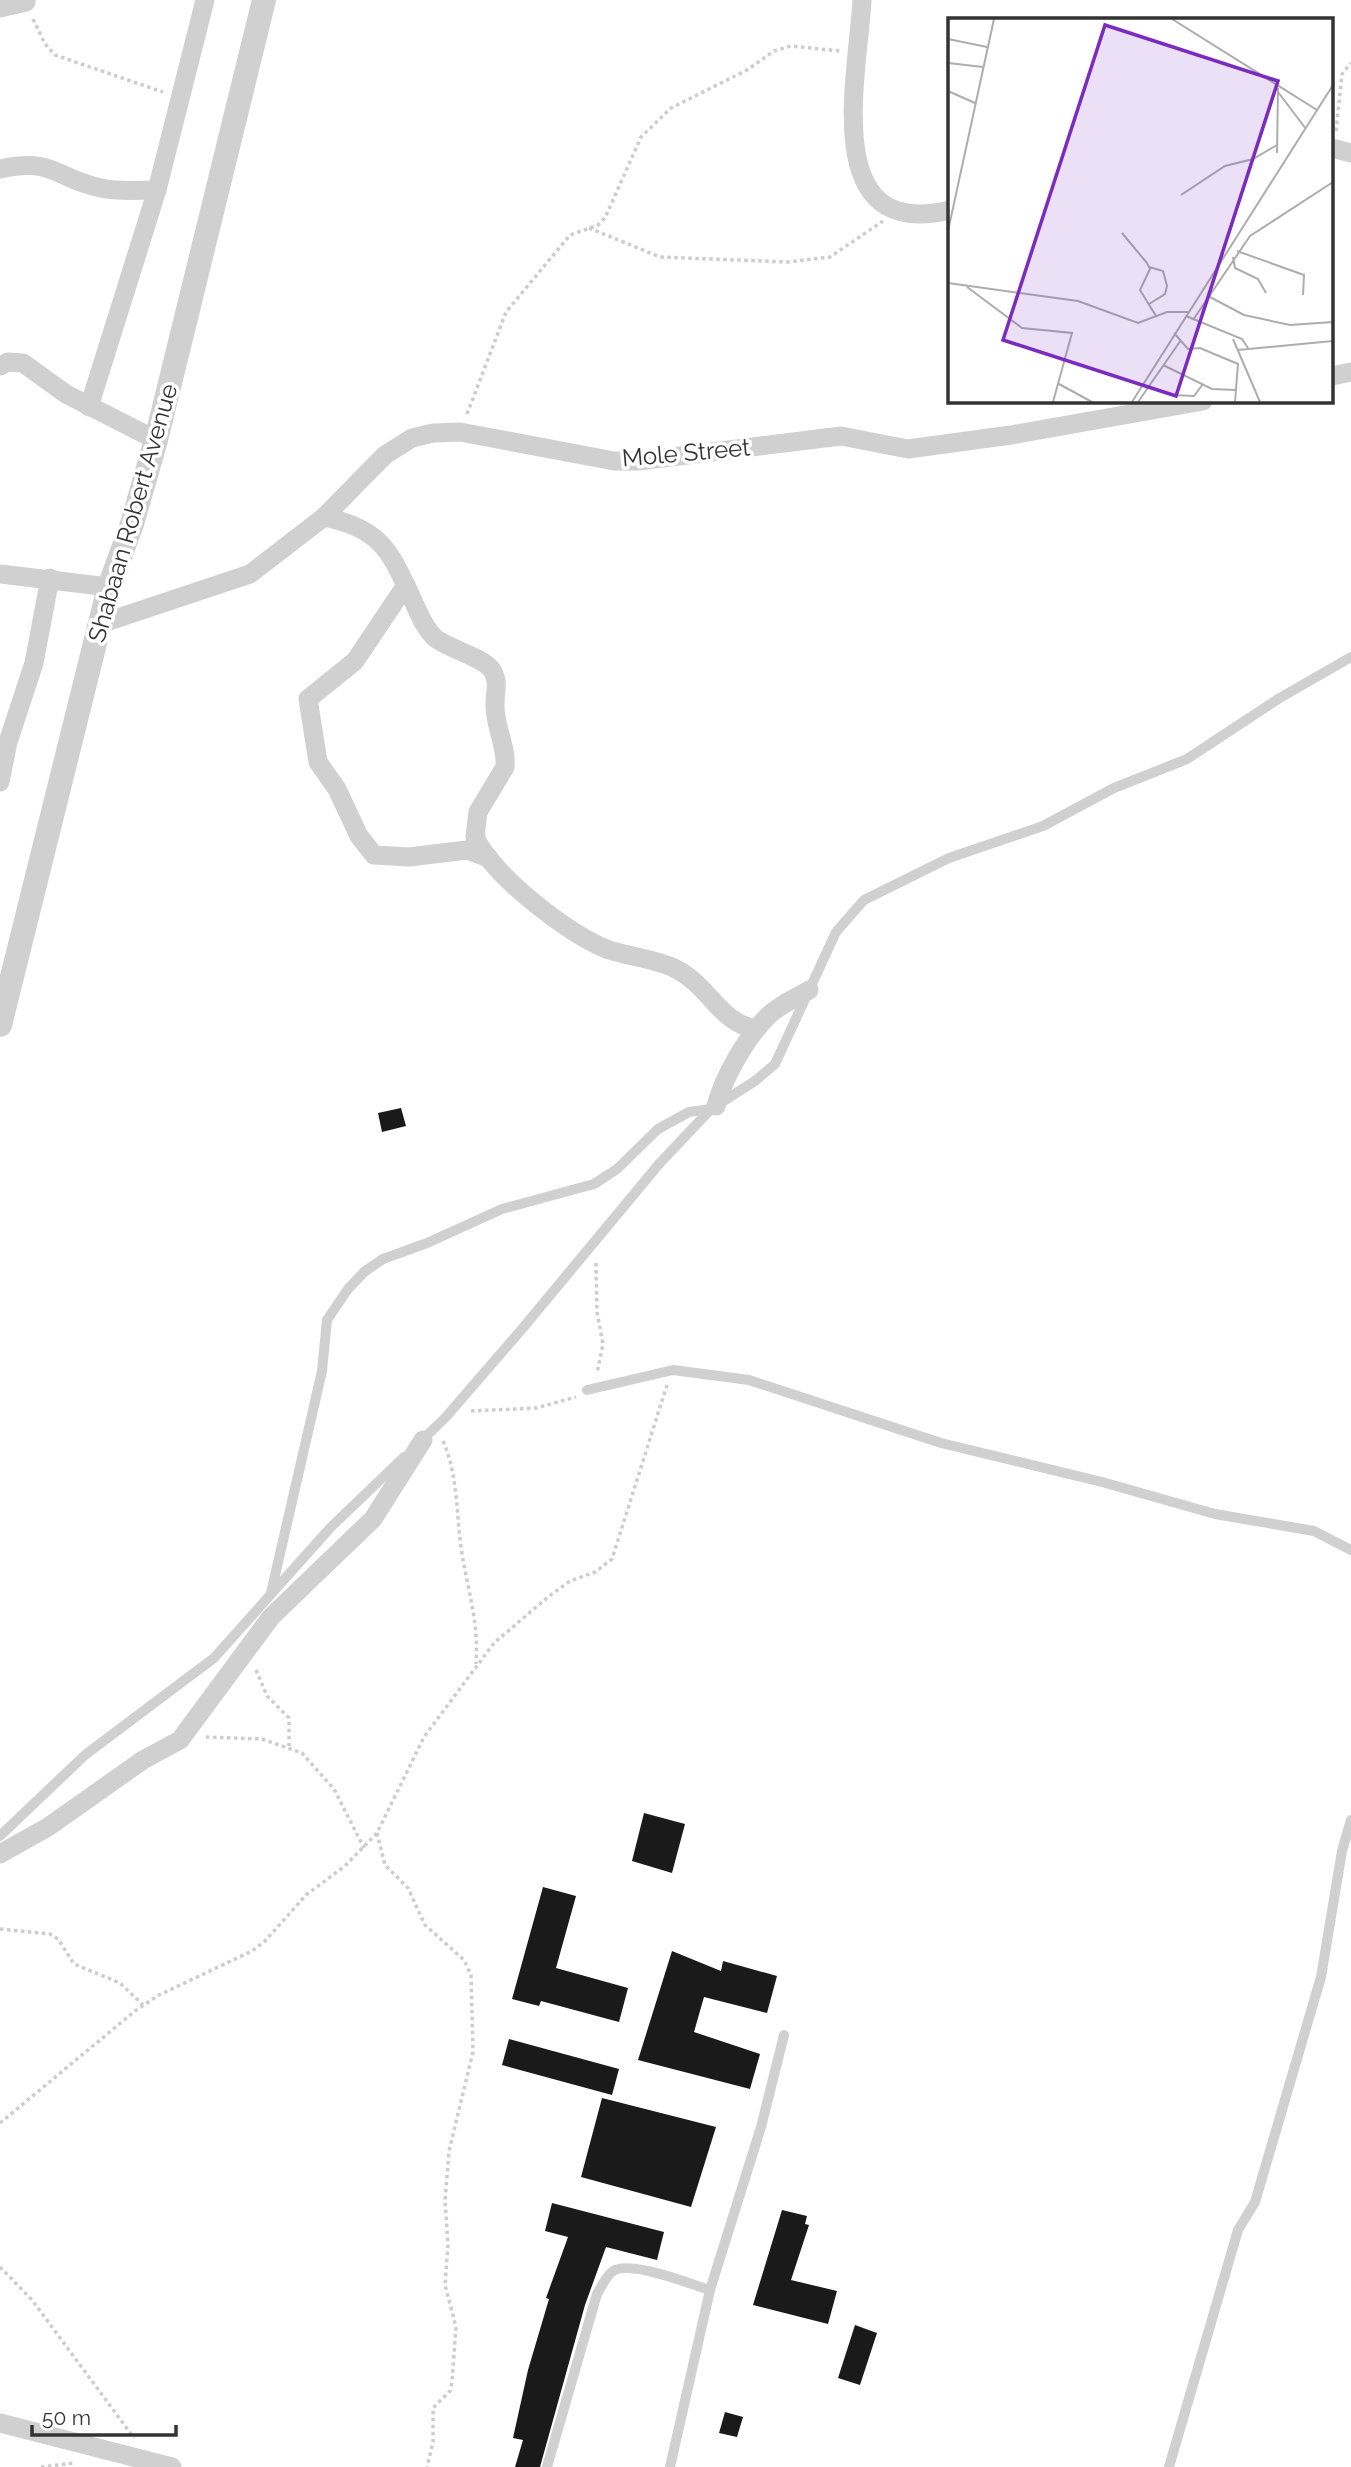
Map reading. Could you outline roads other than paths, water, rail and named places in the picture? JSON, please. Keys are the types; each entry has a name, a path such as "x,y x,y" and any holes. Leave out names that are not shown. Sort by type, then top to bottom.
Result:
{"street":[{"path":"89,407 158,190 205,0"},
{"name":"Shabaan Robert Avenue","path":"0,1025 109,587 132,524 156,440 264,0"},
{"path":"862,0 854,106 859,171 881,205 923,216 948,211"},
{"path":"0,8 26,2"},
{"path":"0,169 25,164 43,165 105,189 158,190"},
{"path":"0,366 8,362 23,363 89,407 156,440"},
{"name":"Mole Street","path":"100,624 250,574 324,517 397,446 412,438 433,433 460,432 614,461 639,460 841,436 908,449 1011,435 1197,402"},
{"path":"324,517 344,521 371,534 394,559 424,624 436,639 488,664 496,678 496,719 505,767 478,812 475,828 476,840 508,880 547,912 607,949 676,969 704,987 735,1023 756,1028"},
{"path":"0,574 109,587"},
{"path":"0,782 8,742 34,663 50,578"},
{"path":"406,585 355,661 308,699 318,762 337,789 359,836 374,855 409,857 467,850 490,858"},
{"path":"713,1108 756,1028 775,1010 809,989"},
{"path":"0,1854 48,1827 143,1760 180,1740 281,1607 373,1520 430,1433"},
{"path":"0,2423 172,2467"}],"lane":[{"path":"0,1836 85,1755 214,1658 331,1527 451,1411 659,1164 713,1108 755,1081 775,1064 833,939 850,913 883,888 949,858 1043,826 1114,788 1187,759 1278,699 1351,657"},
{"path":"270,1597 321,1371 327,1320 348,1289 372,1265 383,1259 427,1243 502,1209 594,1184 617,1168 658,1129 689,1112 713,1108"},
{"path":"587,1390 673,1370 749,1380 941,1443 1101,1482 1215,1514 1314,1531 1351,1550"},
{"path":"1169,2467 1238,2230 1255,2202 1321,1978 1342,1851 1351,1820"},
{"path":"670,2467 710,2290 761,2127 784,2035"},
{"path":"547,2467 597,2294 609,2275 615,2269 630,2267 710,2290"}]}
